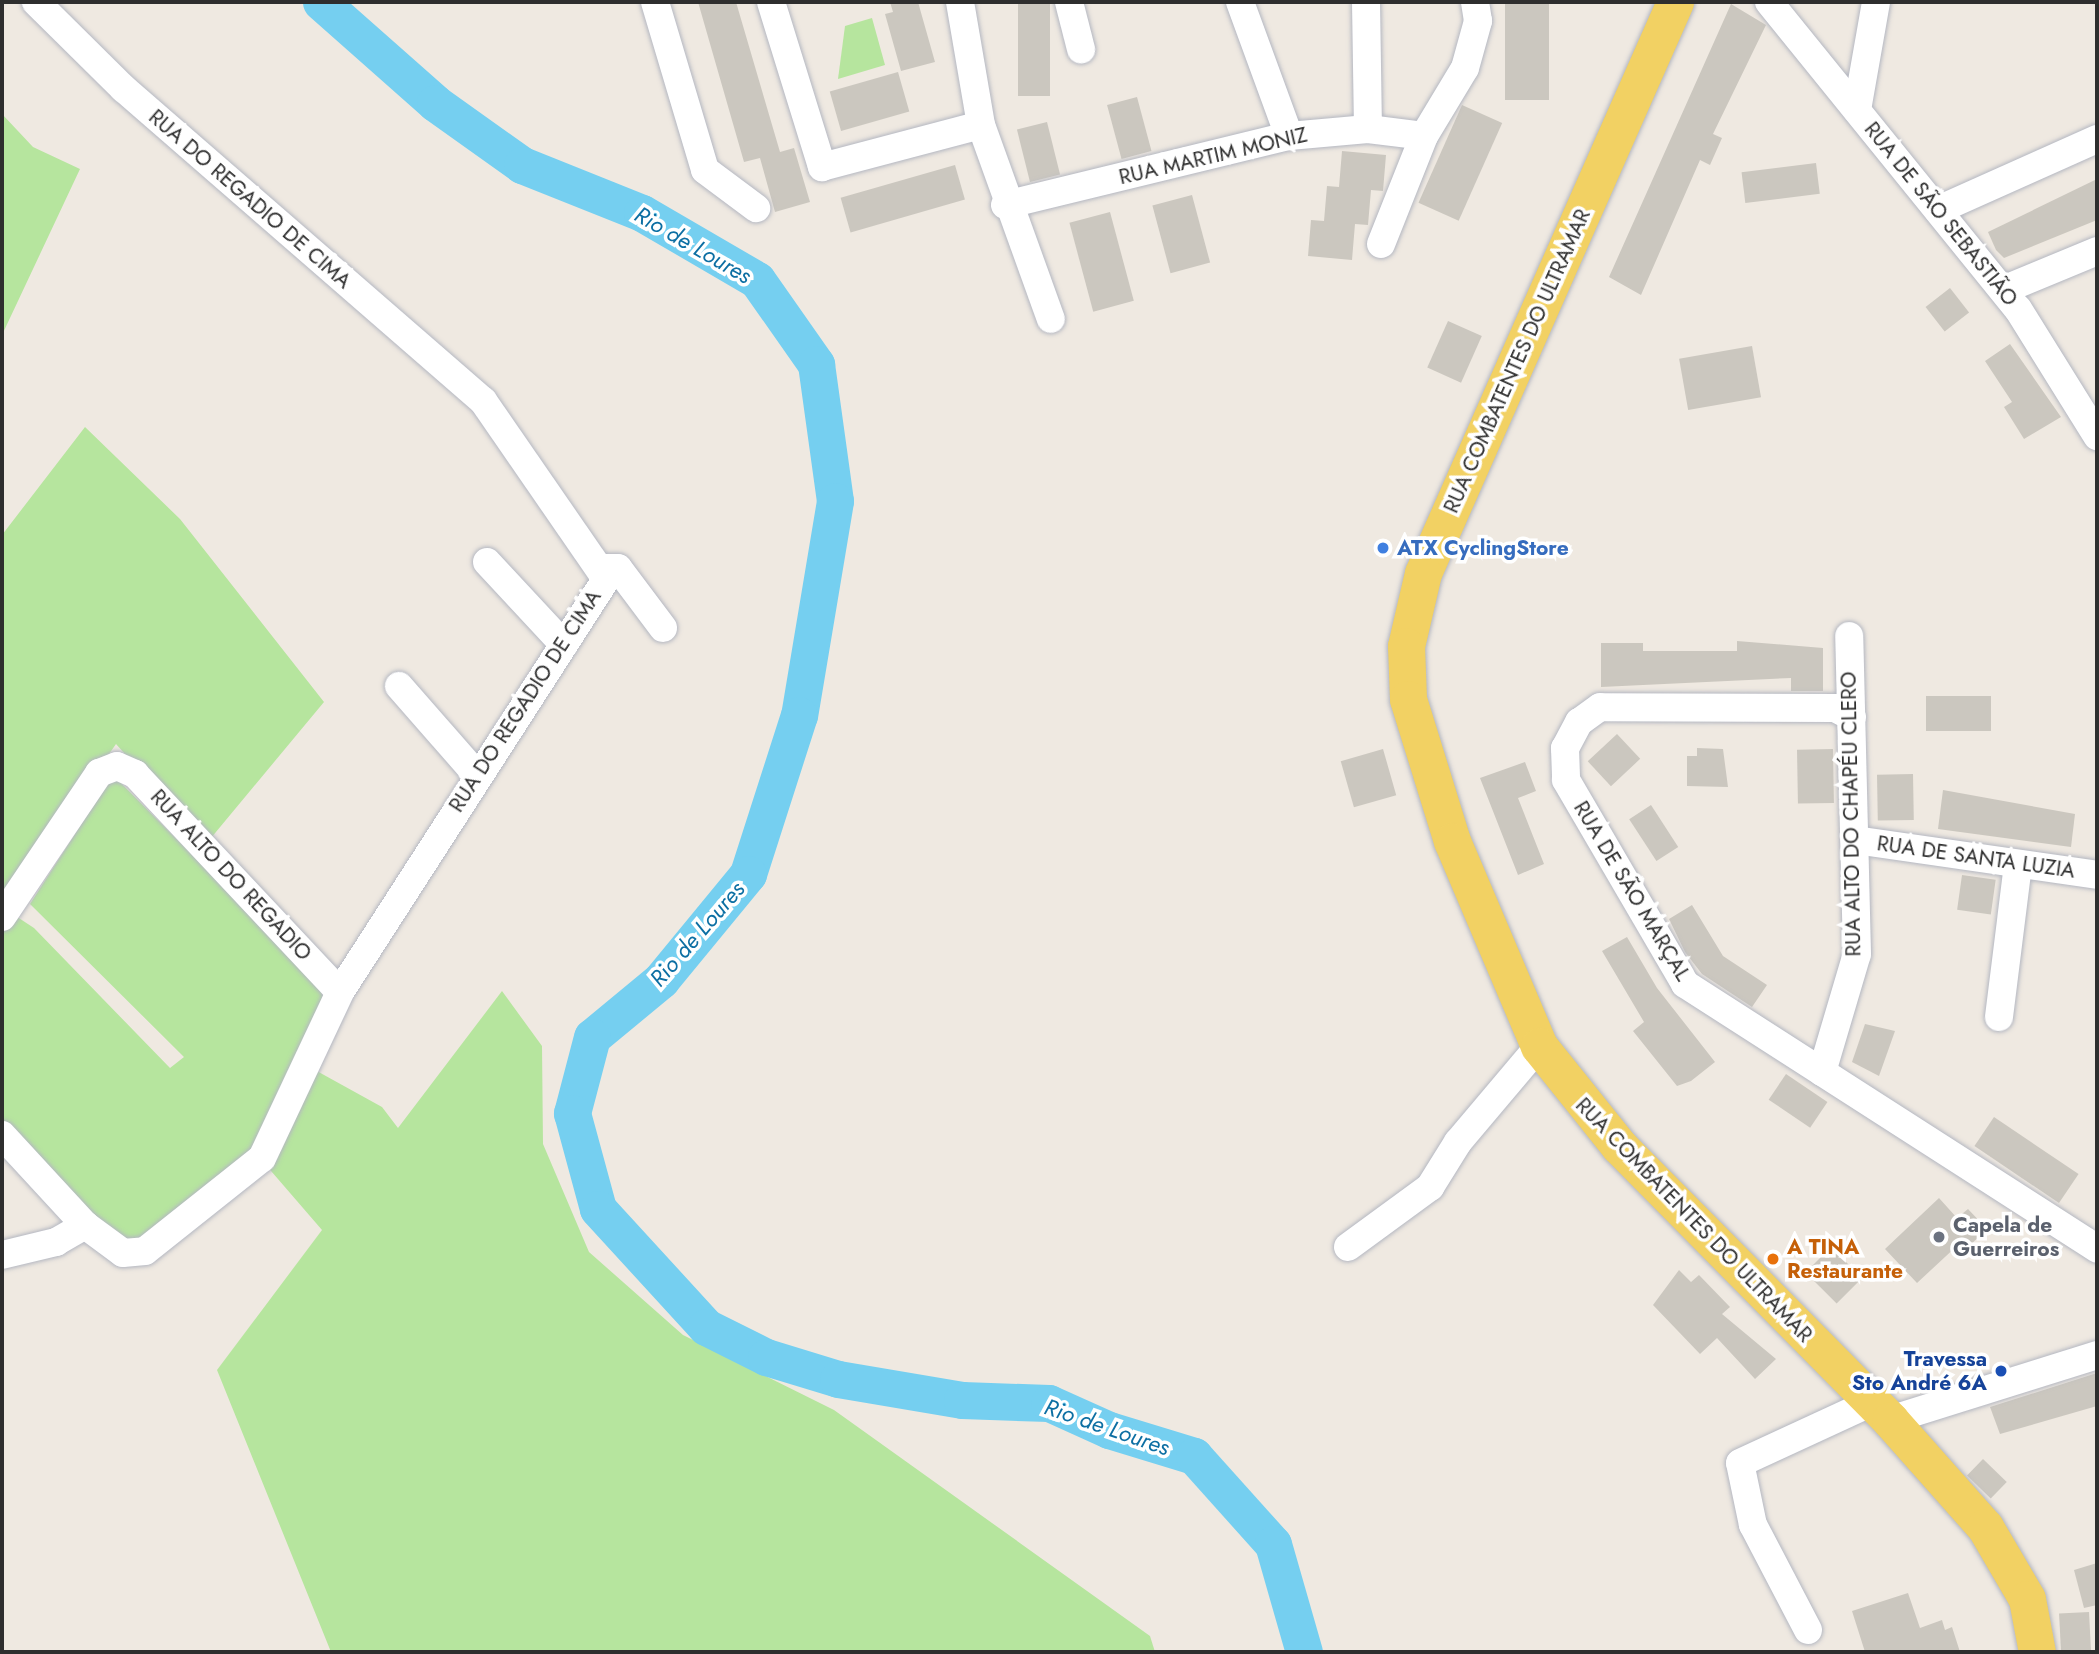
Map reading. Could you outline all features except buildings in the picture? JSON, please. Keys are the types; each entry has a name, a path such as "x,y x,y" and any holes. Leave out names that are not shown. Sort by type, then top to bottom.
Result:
{"main road":[{"name":"RUA COMBATENTES DO ULTRAMAR","path":"1675,2 1429,561 1408,634 1408,699 1452,841 1539,1046 1619,1146 1881,1411 2014,1570 2038,1652"}],"street":[{"name":"RUA DO REGADIO DE CIMA","path":"2,1135 85,1225 122,1253 145,1251 262,1158 340,992 476,774 606,579 604,568 483,401 124,89 36,2"},
{"path":"655,2 705,170 756,208"},
{"path":"771,2 822,167 981,125"},
{"path":"960,2 981,125 1005,205 1051,320"},
{"path":"1069,2 1081,49"},
{"path":"1240,2 1289,136"},
{"path":"1366,2 1368,129"},
{"path":"1381,244 1423,136 1465,68 1478,21 1475,2"},
{"name":"RUA DE SÃO SEBASTIÃO","path":"1769,2 2003,290 2071,384 2097,436"},
{"path":"1857,110 1877,2"},
{"name":"RUA MARTIM MONIZ","path":"1005,205 1289,136 1368,129 1423,136"},
{"path":"1938,210 2097,139"},
{"path":"2003,290 2097,251"},
{"path":"487,562 564,645"},
{"path":"604,568 618,568 663,628"},
{"name":"RUA ALTO DO CHAPÉU CLERO","path":"1822,1072 1857,954 1849,636"},
{"path":"399,686 476,774"},
{"name":"RUA DE SÃO MARÇAL","path":"1852,717 1835,708 1600,707 1579,722 1566,748 1566,780 1685,984 2097,1249"},
{"name":"RUA ALTO DO REGADIO","path":"2,917 99,773 117,766 135,774 340,992"},
{"name":"RUA DE SANTA LUZIA","path":"1855,840 2097,874"},
{"path":"1999,1017 2018,864"},
{"path":"1348,1247 1430,1187 1458,1142 1539,1046"},
{"path":"2,1255 56,1242 85,1225"},
{"path":"1808,1630 1753,1525 1740,1463 1881,1411 2097,1355"}],"green space":[{"path":"872,18 885,65 838,79 845,26"},
{"path":"2,114 33,147 80,169 2,335"},
{"path":"85,427 180,519 324,702 206,844 116,744 2,907 2,535"},
{"path":"113,775 316,980 328,1007 315,1070 382,1107 398,1128 502,991 542,1046 543,1144 589,1252 683,1335 834,1410 1150,1636 1155,1652 331,1652 217,1370 322,1230 265,1164 143,1248 113,1241 2,1127 2,907 34,928 170,1068 184,1057 30,904"}],"waterway":[{"name":"Rio de Loures","path":"321,2 435,103 522,165 642,213 757,280 816,364 835,501 799,715 748,874 661,980 592,1037 572,1113 598,1209 706,1327 766,1357 838,1379 962,1400 1049,1403 1109,1430 1194,1456 1273,1544 1304,1652"}],"place":[{"name":"ATX CyclingStore","path":"1383,548"},
{"name":"Capela de Guerreiros","path":"1939,1237"},
{"name":"A TINA Restaurante","path":"1773,1259"},
{"name":"Travessa Sto André 6A","path":"2001,1371"}]}
